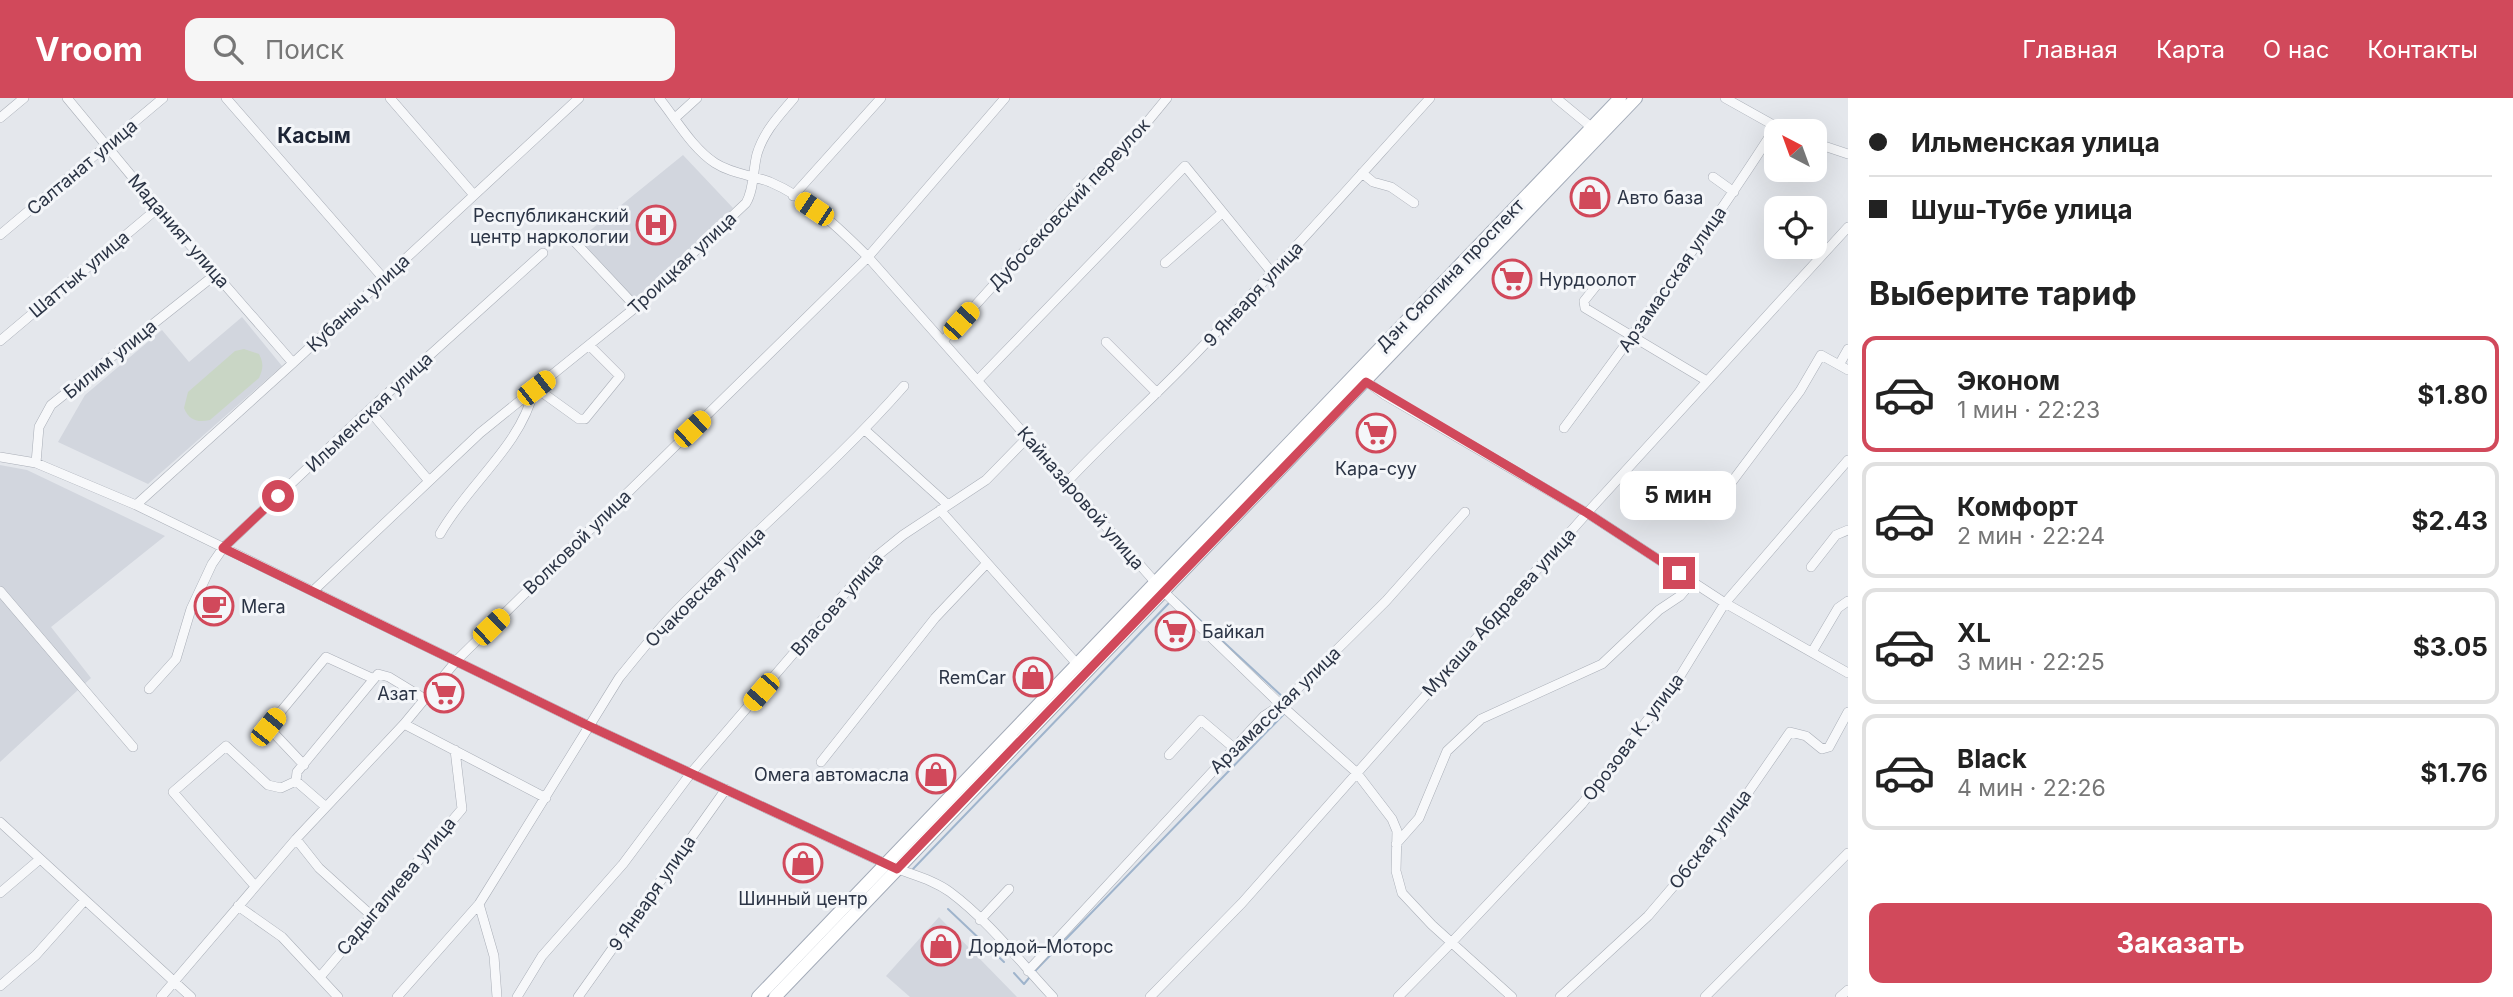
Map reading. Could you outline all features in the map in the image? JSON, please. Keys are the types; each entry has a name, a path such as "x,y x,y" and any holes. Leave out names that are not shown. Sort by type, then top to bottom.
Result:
{"main road":[{"name":"Дэн Сяопина проспект","path":"1596,131 1620,98"},
{"name":"Дэн Сяопина проспект","path":"775,997 891,867 1019,733 1596,131 1636,98"},
{"name":"Дэн Сяопина проспект","path":"1019,733 1077,664 1159,587"},
{"name":"Дэн Сяопина проспект","path":"758,997 891,867"}],"street":[{"path":"0,118 23,98"},
{"name":"Маданият улица","path":"67,98 158,208 293,363"},
{"name":"Салтанат улица","path":"0,235 163,98"},
{"path":"226,98 384,279"},
{"path":"390,98 474,195"},
{"path":"560,98 569,108"},
{"name":"Кубаныч улица","path":"136,505 579,98"},
{"name":"Кайназаровой улица","path":"659,98 701,152 715,163 732,172 771,183 793,196 834,223 869,257 1159,587 1281,705 1356,772 1392,818 1397,831 1396,871 1402,893 1424,918 1511,997"},
{"path":"675,118 697,98"},
{"name":"Троицкая улица","path":"313,591 480,433 636,307 746,203 766,131 794,98"},
{"path":"793,196 881,98"},
{"name":"Волковой улица","path":"161,997 296,839 404,724 457,660 869,257 1005,98"},
{"name":"Дубосековский переулок","path":"943,341 1091,178 1134,138 1167,98"},
{"name":"9 Января улица","path":"1067,482 1273,274 1430,98"},
{"path":"1556,98 1596,131"},
{"path":"1725,98 1764,121"},
{"path":"1827,147 1848,154"},
{"name":"Арзамасская улица","path":"1564,428 1764,151"},
{"path":"978,380 1185,166 1273,274"},
{"path":"1362,173 1373,182 1391,187 1413,203"},
{"path":"1713,177 1734,192"},
{"name":"Шаттык улица","path":"0,341 158,208"},
{"path":"1165,262 1222,213"},
{"name":"Мукаша Абдраева улица","path":"1150,997 1242,903 1587,513 1848,227"},
{"path":"575,242 636,307"},
{"name":"Ильменская улица","path":"149,690 176,659 191,609 212,564 223,548 369,410 543,253"},
{"name":"Билим улица","path":"36,463 39,427 51,405 216,274"},
{"path":"1596,286 1584,301 1584,308 1707,381"},
{"path":"1106,342 1157,393"},
{"path":"440,534 449,517 516,433 529,410 535,389 579,419 585,419 619,379 618,374 590,346"},
{"path":"1707,515 1800,391 1821,355 1844,367 1848,349"},
{"path":"1361,377 1587,513 1725,603 1848,673"},
{"name":"Очаковская улица","path":"397,997 479,904 619,678 677,610 865,430 904,386"},
{"path":"369,410 429,481"},
{"path":"865,430 944,508 986,563 1077,664"},
{"name":"Власова улица","path":"517,997 542,957 623,864 691,774 877,556 903,535 986,480 1028,437"},
{"path":"0,457 36,463 136,505 589,726 891,867 936,884 950,892 980,920 1053,997"},
{"name":"Орозова К. улица","path":"1398,997 1582,804 1674,686 1725,603 1848,460"},
{"name":"Арзамасская улица","path":"1028,971 1264,716 1281,705 1386,601 1465,512"},
{"path":"1811,567 1836,535 1848,530"},
{"path":"821,762 935,618 986,563"},
{"path":"1396,844 1419,818 1447,751 1481,719 1602,664 1658,610 1680,596 1692,582"},
{"path":"0,591 134,747"},
{"path":"1812,652 1838,608 1848,601"},
{"path":"304,765 268,727 326,657 374,679"},
{"path":"296,781 298,772 378,674 389,677 425,699"},
{"name":"Обская улица","path":"1560,997 1648,916 1725,826 1790,732 1806,737 1822,749 1829,747 1848,712"},
{"path":"1169,755 1201,720 1234,748"},
{"path":"404,724 546,798"},
{"path":"256,886 173,792 226,746 268,785 281,788 296,781"},
{"name":"Садыгалиева улица","path":"320,977 462,808 454,750"},
{"path":"296,781 326,807"},
{"name":"9 Января улица","path":"578,997 726,789"},
{"path":"0,822 191,997"},
{"path":"296,839 319,868 372,916"},
{"path":"1705,997 1848,853"},
{"path":"0,893 40,859"},
{"path":"980,920 1009,889"},
{"path":"0,986 36,955 85,900"},
{"path":"479,904 494,956 497,997"},
{"path":"238,906 282,937 338,997"},
{"path":"1840,997 1848,990"}],"shaded area":[{"name":"Республиканский центр наркологии","path":"683,155 733,208 633,301 577,241"},
{"path":"242,317 282,366 148,484 58,442 85,395 162,330 189,362"},
{"path":"0,465 27,470 165,536 51,627 91,678 0,762"},
{"name":"Дордой–Моторс","path":"939,917 1017,997 910,997 886,976"}],"green space":[{"path":"244,349 259,354 262,366 259,378 210,420 197,421 191,418 184,408 188,392 235,351"}],"waterway":[{"path":"1175,597 1284,698"},
{"path":"913,869 1169,603"},
{"path":"1035,971 1284,714"},
{"path":"948,909 1004,962"},
{"path":"1014,973 1024,984 1029,978"}],"place":[{"name":"Авто база","path":"1590,197"},
{"name":"Республиканский центр наркологии","path":"656,225"},
{"name":"Нурдоолот","path":"1512,279"},
{"name":"Кара-суу","path":"1376,433"},
{"name":"Мега","path":"214,606"},
{"name":"Байкал","path":"1175,631"},
{"name":"RemCar","path":"1033,677"},
{"name":"Азат","path":"444,693"},
{"name":"Омега автомасла","path":"936,774"},
{"name":"Шинный центр","path":"803,863"},
{"name":"Дордой–Моторс","path":"941,946"}],"district":[{"name":"Касым","path":"314,135"}],"route":[{"path":"278,496 223,548 589,726 897,869 1366,382 1587,513 1679,573"}]}
